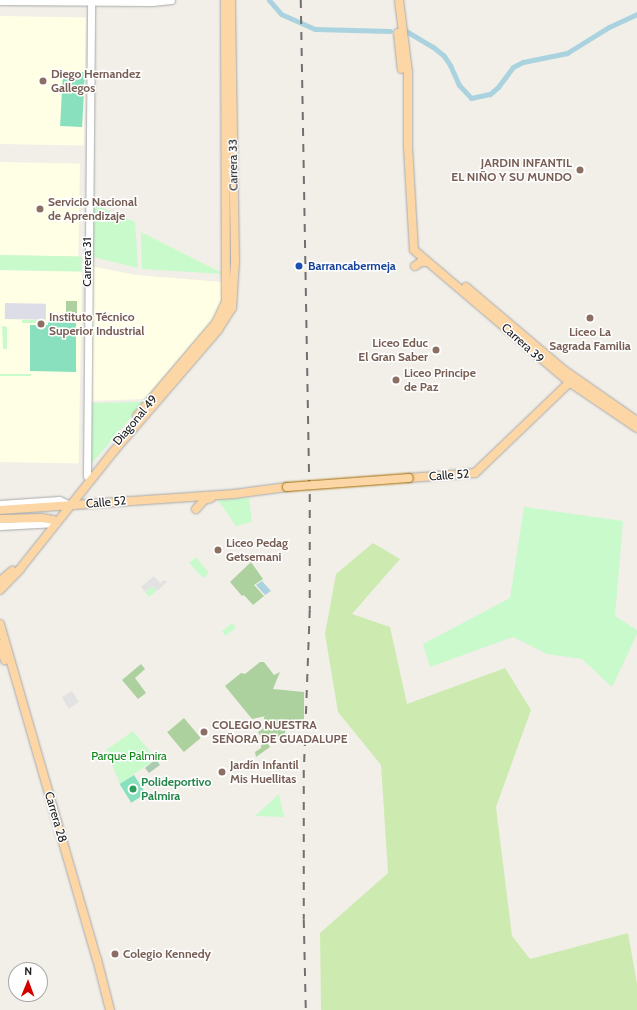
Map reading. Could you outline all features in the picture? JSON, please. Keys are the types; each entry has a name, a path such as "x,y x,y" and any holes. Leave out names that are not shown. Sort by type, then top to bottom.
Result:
{"main road":[{"name":"Carrera 33","path":"225,0 230,262"},
{"name":"Carrera 33","path":"220,317 226,302 230,273 231,0"},
{"path":"395,0 404,96 407,110"},
{"path":"399,0 408,72 407,110 414,248"},
{"name":"Carrera 39","path":"414,248 427,262 572,380 637,428"},
{"name":"Carrera 39","path":"414,248 489,305 572,380 637,421"},
{"path":"415,266 421,262 427,262"},
{"name":"Carrera 33","path":"222,326 234,302 230,273"},
{"name":"Diagonal 49","path":"53,522 87,476 220,317"},
{"name":"Diagonal 49","path":"67,504 222,326"},
{"name":"Calle 52","path":"2,506 14,509 67,504 234,494 286,487 475,473 572,380"},
{"name":"Calle 52","path":"142,499 164,495 254,491"},
{"path":"196,509 205,499 234,494"},
{"path":"0,519 42,518 53,522"},
{"path":"0,581 11,572 53,522"},
{"path":"0,590 53,522"},
{"name":"Carrera 28","path":"0,624 97,959 110,1010"},
{"name":"Carrera 28","path":"0,644 52,815 95,966 105,1010"}],"street":[{"path":"0,1 152,2 171,0"},
{"name":"Carrera 31","path":"87,476 87,260 91,1"},
{"name":"Calle 52","path":"2,506 50,500 67,504"},
{"path":"0,526 53,522"}],"shaded area":[{"name":"Diego Hernandez Gallegos","path":"0,16 86,18 84,145 0,144"},
{"name":"Servicio Nacional de Aprendizaje","path":"0,162 80,163 78,256 0,255"},
{"path":"90,266 136,275 222,282 220,311 144,399 88,401"},
{"path":"0,270 82,271 79,463 0,462"},
{"path":"5,303 46,304 46,320 5,319"},
{"path":"154,576 160,583 164,580 167,582 157,591 153,586 145,592 141,587"},
{"path":"72,691 79,702 69,708 62,697"},
{"path":"156,759 160,765 149,773 145,768"}],"green space":[{"path":"63,71 85,72 82,127 60,126"},
{"path":"94,204 135,222 138,268 93,257"},
{"path":"141,232 224,274 142,269"},
{"path":"0,255 82,256 82,271 0,270"},
{"path":"66,301 77,301 77,318 66,318"},
{"path":"22,320 44,320 44,323 22,323"},
{"path":"48,322 76,323 76,372 30,371 30,325 48,325"},
{"path":"2,326 7,327 7,349 3,349"},
{"path":"0,374 31,374 31,376 0,376"},
{"path":"144,402 87,469 88,403"},
{"path":"249,498 252,522 236,526 218,500"},
{"path":"524,507 623,521 615,616 637,630 637,634 612,687 582,659 547,654 513,637 430,667 423,644 510,598"},
{"path":"373,543 400,559 352,614 390,627 407,704 505,668 531,710 496,807 512,936 530,959 628,933 637,984 637,1010 321,1010 320,933 388,873 381,765 338,712 325,634 336,574"},
{"path":"196,557 209,573 203,578 189,563"},
{"path":"251,562 263,579 254,585 264,596 253,605 244,595 242,596 230,582"},
{"path":"153,586 157,591 149,597 145,592"},
{"path":"232,623 236,628 226,636 222,631"},
{"path":"260,662 264,662 274,675 280,672 273,689 304,692 304,721 287,724 283,742 274,733 266,741 270,747 256,757 255,752 261,748 262,739 258,732 264,728 264,717 266,716 252,719 225,686 241,673 245,674"},
{"path":"141,664 145,669 135,678 146,693 138,699 122,680"},
{"path":"184,718 201,738 184,752 167,732"},
{"name":"Parque Palmira","path":"133,731 156,759 120,784 106,750"},
{"name":"Polideportivo Palmira","path":"134,775 146,794 131,803 120,784"},
{"path":"279,794 284,817 255,816"}],"water":[{"path":"262,581 271,591 265,595 256,585"}],"waterway":[{"path":"269,0 281,14 315,29 390,31"},
{"path":"406,31 433,47 444,56 459,85 471,98 490,94 498,87 513,67 523,62 567,53 609,27 637,14"}],"railway":[{"path":"301,0 310,494 310,610 304,770 304,920 306,1010"}],"place":[{"name":"Diego Hernandez Gallegos","path":"43,81"},
{"name":"JARDIN INFANTIL EL NIÑO Y SU MUNDO","path":"580,170"},
{"name":"Servicio Nacional de Aprendizaje","path":"40,209"},
{"name":"Barrancabermeja","path":"299,266"},
{"name":"Liceo La Sagrada Familia","path":"590,318"},
{"name":"Instituto Técnico Superior Industrial","path":"41,324"},
{"name":"Liceo Educ El Gran Saber","path":"436,350"},
{"name":"Liceo Principe de Paz","path":"396,380"},
{"name":"Liceo Pedag Getsemani","path":"218,550"},
{"name":"COLEGIO NUESTRA SEÑORA DE GUADALUPE","path":"204,732"},
{"name":"Jardín Infantil Mis Huellitas","path":"222,772"},
{"name":"Polideportivo Palmira","path":"133,789"},
{"name":"Colegio Kennedy","path":"115,954"}]}
